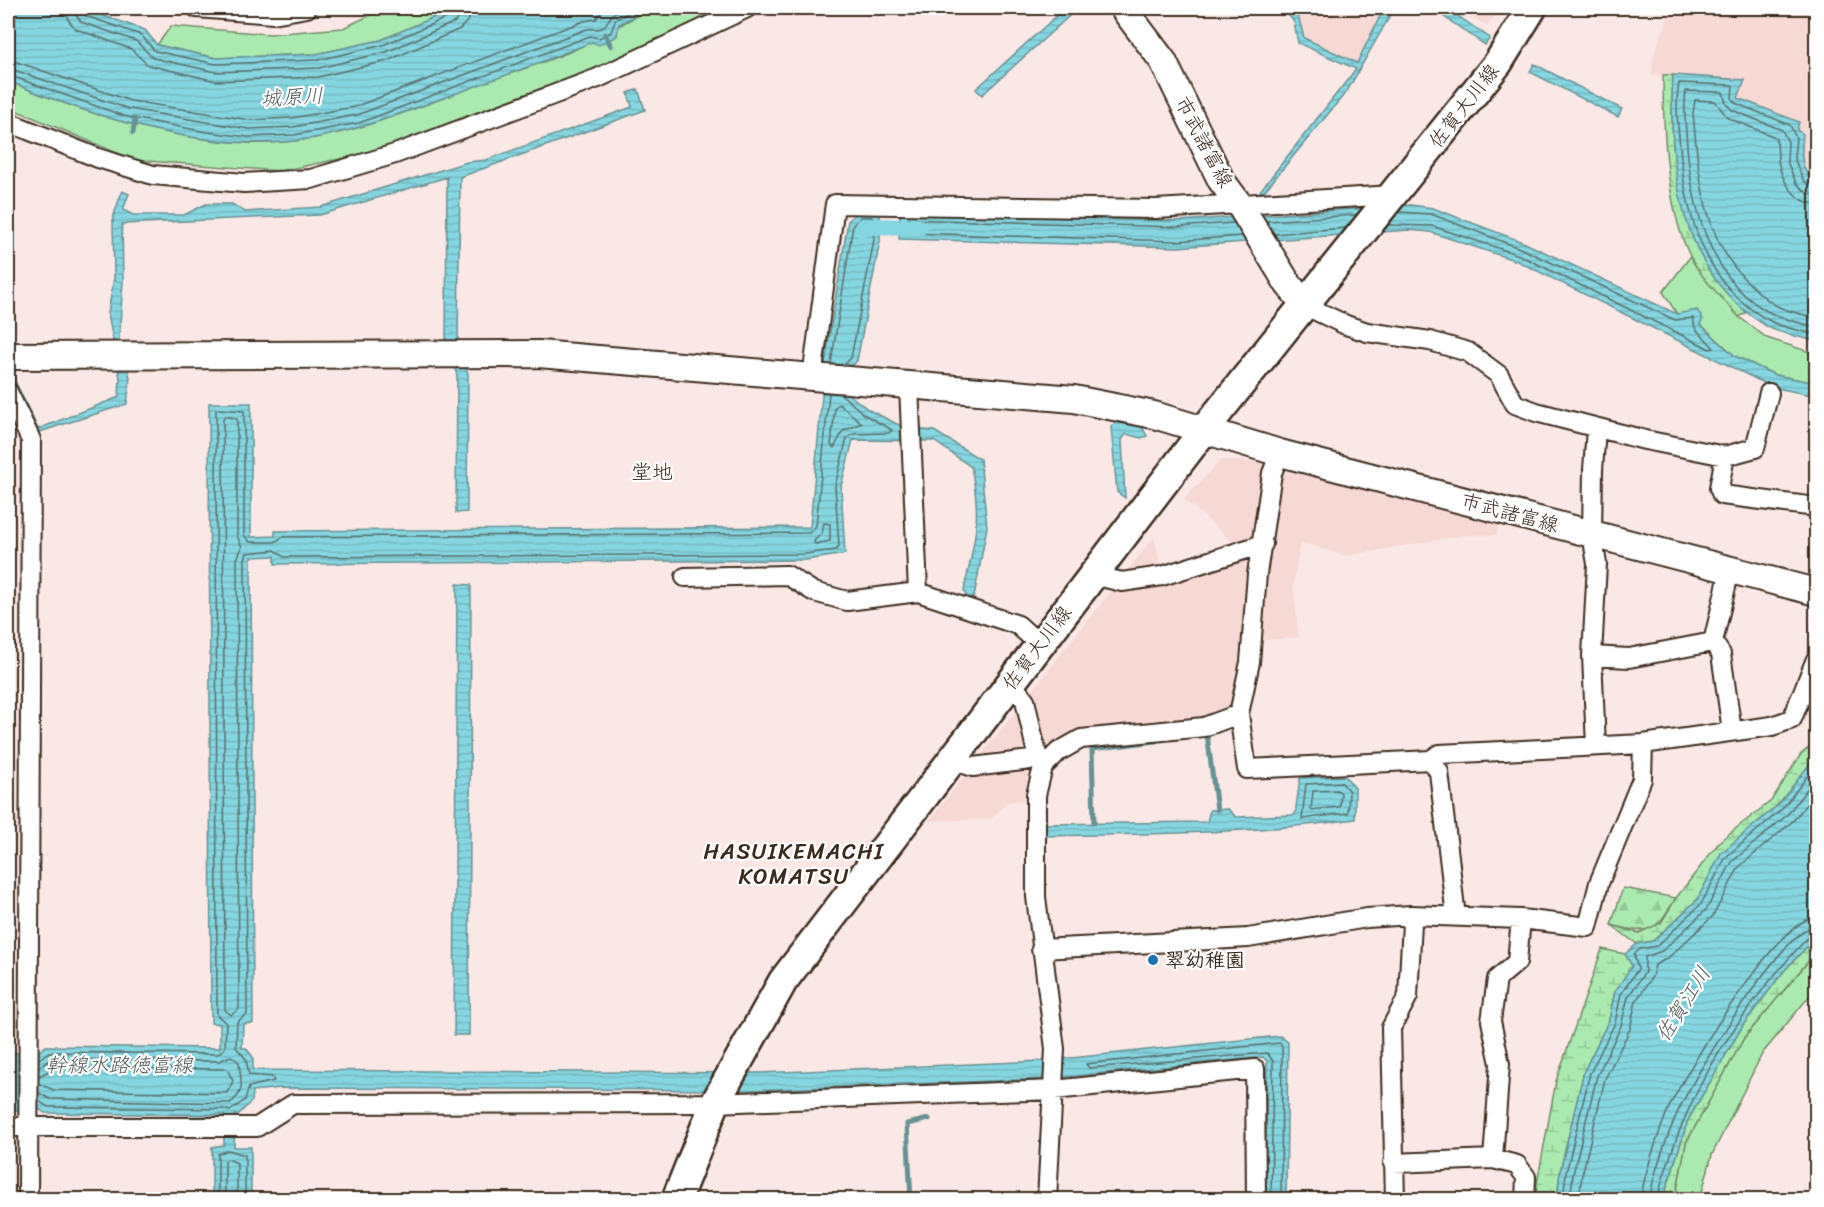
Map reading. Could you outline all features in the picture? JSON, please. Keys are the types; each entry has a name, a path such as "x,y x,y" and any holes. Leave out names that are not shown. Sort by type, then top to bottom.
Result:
{"main road":[{"name":"佐賀大川線","path":"715,1103 783,981 1204,430 1306,306 1498,63 1532,8"},
{"path":"676,1200 715,1103"}],"street":[{"path":"197,8 273,14 307,8"},
{"path":"8,122 98,158 153,175 244,183 311,179 395,154 598,78 747,8"},
{"name":"市武諸富線","path":"1123,8 1163,61 1221,180 1306,306"},
{"path":"816,378 835,204 1156,209 1392,198"},
{"path":"1306,306 1367,332 1430,341 1468,352 1499,375 1515,404 1596,429 1725,456 1755,448 1769,393"},
{"name":"市武諸富線","path":"8,356 539,354 1074,399 1154,415 1280,453 1816,592"},
{"path":"909,386 918,592"},
{"path":"8,392 31,440 28,1200"},
{"path":"1596,429 1592,534 1597,564 1592,656 1596,746"},
{"path":"1280,453 1272,473 1257,574 1250,662 1239,714 1247,769 1431,760 1439,754 1643,744 1772,726 1792,719 1816,659"},
{"path":"1725,456 1719,488 1722,495 1779,500 1816,507"},
{"path":"1093,575 1122,582 1162,576 1263,544"},
{"path":"1730,570 1713,642 1721,654 1732,730"},
{"path":"686,577 787,575 814,592 847,601 918,592 1018,625 1040,645"},
{"path":"1592,656 1629,658 1713,642"},
{"path":"1011,683 1025,700 1041,763 1036,795 1036,897 1055,1049 1047,1200"},
{"path":"952,760 973,767 1041,763 1081,739 1204,727 1239,714"},
{"path":"1041,949 1248,938 1367,918 1521,919 1587,927 1599,883 1642,779 1643,744"},
{"path":"1431,760 1439,772 1456,917"},
{"path":"1493,1159 1500,1064 1491,1021 1497,979 1516,962 1521,919"},
{"path":"1395,1200 1391,1028 1408,996 1412,923"},
{"path":"8,1127 27,1121 257,1127 293,1104 715,1103 1054,1090 1255,1069 1256,1200"},
{"path":"1393,1163 1493,1159 1517,1165 1526,1176 1525,1200"}],"shaded area":[{"path":"1290,8 1384,8 1357,63 1304,38 1299,19"},
{"path":"1457,8 1502,8 1487,26"},
{"path":"1672,8 1816,8 1816,184 1808,177 1800,157 1803,134 1796,130 1799,122 1738,98 1744,80 1652,74 1653,56"},
{"path":"1221,460 1300,465 1499,518 1497,535 1465,535 1346,556 1300,542 1293,586 1299,637 1256,641 1246,713 1084,734 1034,759 1031,799 1007,802 991,819 929,821 1154,537 1161,570 1239,547 1184,499"}],"green space":[{"path":"386,8 455,8 381,40 316,54 216,58 157,45 171,26 269,34 343,28"},
{"path":"651,8 728,8 591,72 374,152 280,171 134,160 8,107 8,81 95,113 188,136 249,143 310,139 370,124 553,58 592,41"},
{"path":"1663,75 1673,75 1673,141 1682,204 1692,233 1706,262 1724,288 1747,312 1739,317 1699,272 1682,237 1671,192 1668,167"},
{"path":"1690,257 1739,317 1767,338 1816,354 1816,383 1775,375 1735,356 1700,324 1677,314 1663,292"},
{"path":"1816,742 1816,756 1778,805 1722,853 1697,900 1653,941 1637,944 1611,925 1639,933 1661,923 1676,898 1721,840 1771,801 1801,754"},
{"path":"1623,888 1676,898 1656,925 1643,930 1624,928 1611,925"},
{"path":"1816,937 1816,952 1744,1038 1686,1143 1675,1199 1663,1200 1688,1120 1743,1025 1783,972"},
{"path":"1602,949 1625,954 1633,966 1615,991 1609,1020 1584,1071 1560,1172 1557,1199 1534,1200 1556,1081"},
{"path":"1816,952 1816,988 1762,1054 1712,1155 1700,1199 1675,1200 1686,1143 1744,1038"}],"water":[{"name":"城原川","path":"8,8 81,8 145,30 157,45 216,58 316,54 381,40 455,8 651,8 619,24 617,36 599,45 592,42 388,118 351,130 314,138 259,143 185,136 148,128 75,107 8,81"},
{"path":"1065,8 1078,8 982,95 976,89"},
{"path":"1283,8 1290,8 1299,19 1304,38 1357,63 1384,8 1446,8 1490,38 1485,45 1437,12 1391,14 1347,91 1262,194 1260,191 1356,69 1298,43 1294,22"},
{"path":"1534,64 1622,109 1618,117 1530,72"},
{"path":"1673,75 1745,80 1738,98 1799,122 1797,130 1803,134 1802,161 1810,178 1816,184 1816,342 1773,330 1738,305 1715,279 1698,249 1685,217 1677,182 1673,147"},
{"path":"638,89 645,110 460,177 458,342 468,374 467,512 456,513 457,375 446,342 447,177 320,215 122,224 123,281 119,338 130,377 127,404 36,433 8,378 8,366 38,429 119,397 120,378 108,313 114,278 113,218 122,191 129,194 123,210 133,215 184,215 206,204 232,204 245,212 321,207 467,162 486,160 632,107 628,93"},
{"path":"1411,205 1433,208 1525,243 1677,314 1697,310 1703,319 1700,324 1735,356 1775,375 1816,383 1816,396 1772,387 1517,261 1430,232 1409,230 1178,247 899,239 900,213 1178,221"},
{"name":"幹線水路徳富線","path":"858,211 880,211 880,241 857,361 850,368 847,393 869,410 905,428 934,431 980,459 987,527 974,597 967,598 964,590 977,515 971,467 934,441 853,440 841,486 845,554 806,560 275,564 275,556 251,557 253,1023 243,1024 242,1048 246,1048 253,1057 253,1070 758,1073 1043,1061 1280,1036 1288,1042 1286,1199 1265,1199 1267,1061 1263,1057 1044,1079 750,1090 281,1088 253,1091 252,1101 238,1115 235,1115 234,1147 251,1147 251,1200 212,1199 212,1147 224,1145 224,1115 45,1113 30,1107 8,1114 8,1047 18,1054 37,1053 46,1046 220,1048 220,1024 211,1023 209,403 251,403 251,537 275,536 275,531 810,527 825,363 848,221"},
{"path":"1116,422 1142,427 1147,436 1141,438 1126,434 1122,440 1125,498 1117,492 1111,427"},
{"path":"457,584 471,585 469,1035 454,1035"},
{"name":"佐賀江川","path":"1816,756 1816,937 1783,972 1743,1025 1688,1120 1663,1199 1557,1199 1560,1172 1584,1071 1609,1020 1615,991 1632,966 1625,954 1637,944 1653,941 1697,900 1721,853 1778,805"},
{"path":"1345,776 1355,788 1355,819 1278,828 1162,834 1045,836 1045,824 1207,822 1210,810 1228,809 1236,817 1295,815 1300,778"}],"waterway":[{"path":"605,34 611,46"},
{"path":"133,133 135,119"},
{"path":"862,230 863,226 920,227"},
{"path":"1204,734 1207,734 1217,810"},
{"path":"1094,823 1092,749 1156,741"},
{"path":"911,1200 907,1124 929,1119"}],"place":[{"name":"翠幼稚園","path":"1153,960"}],"district":[{"name":"堂地","path":"652,472"},
{"name":"HASUIKEMACHI KOMATSU","path":"794,864"}]}
